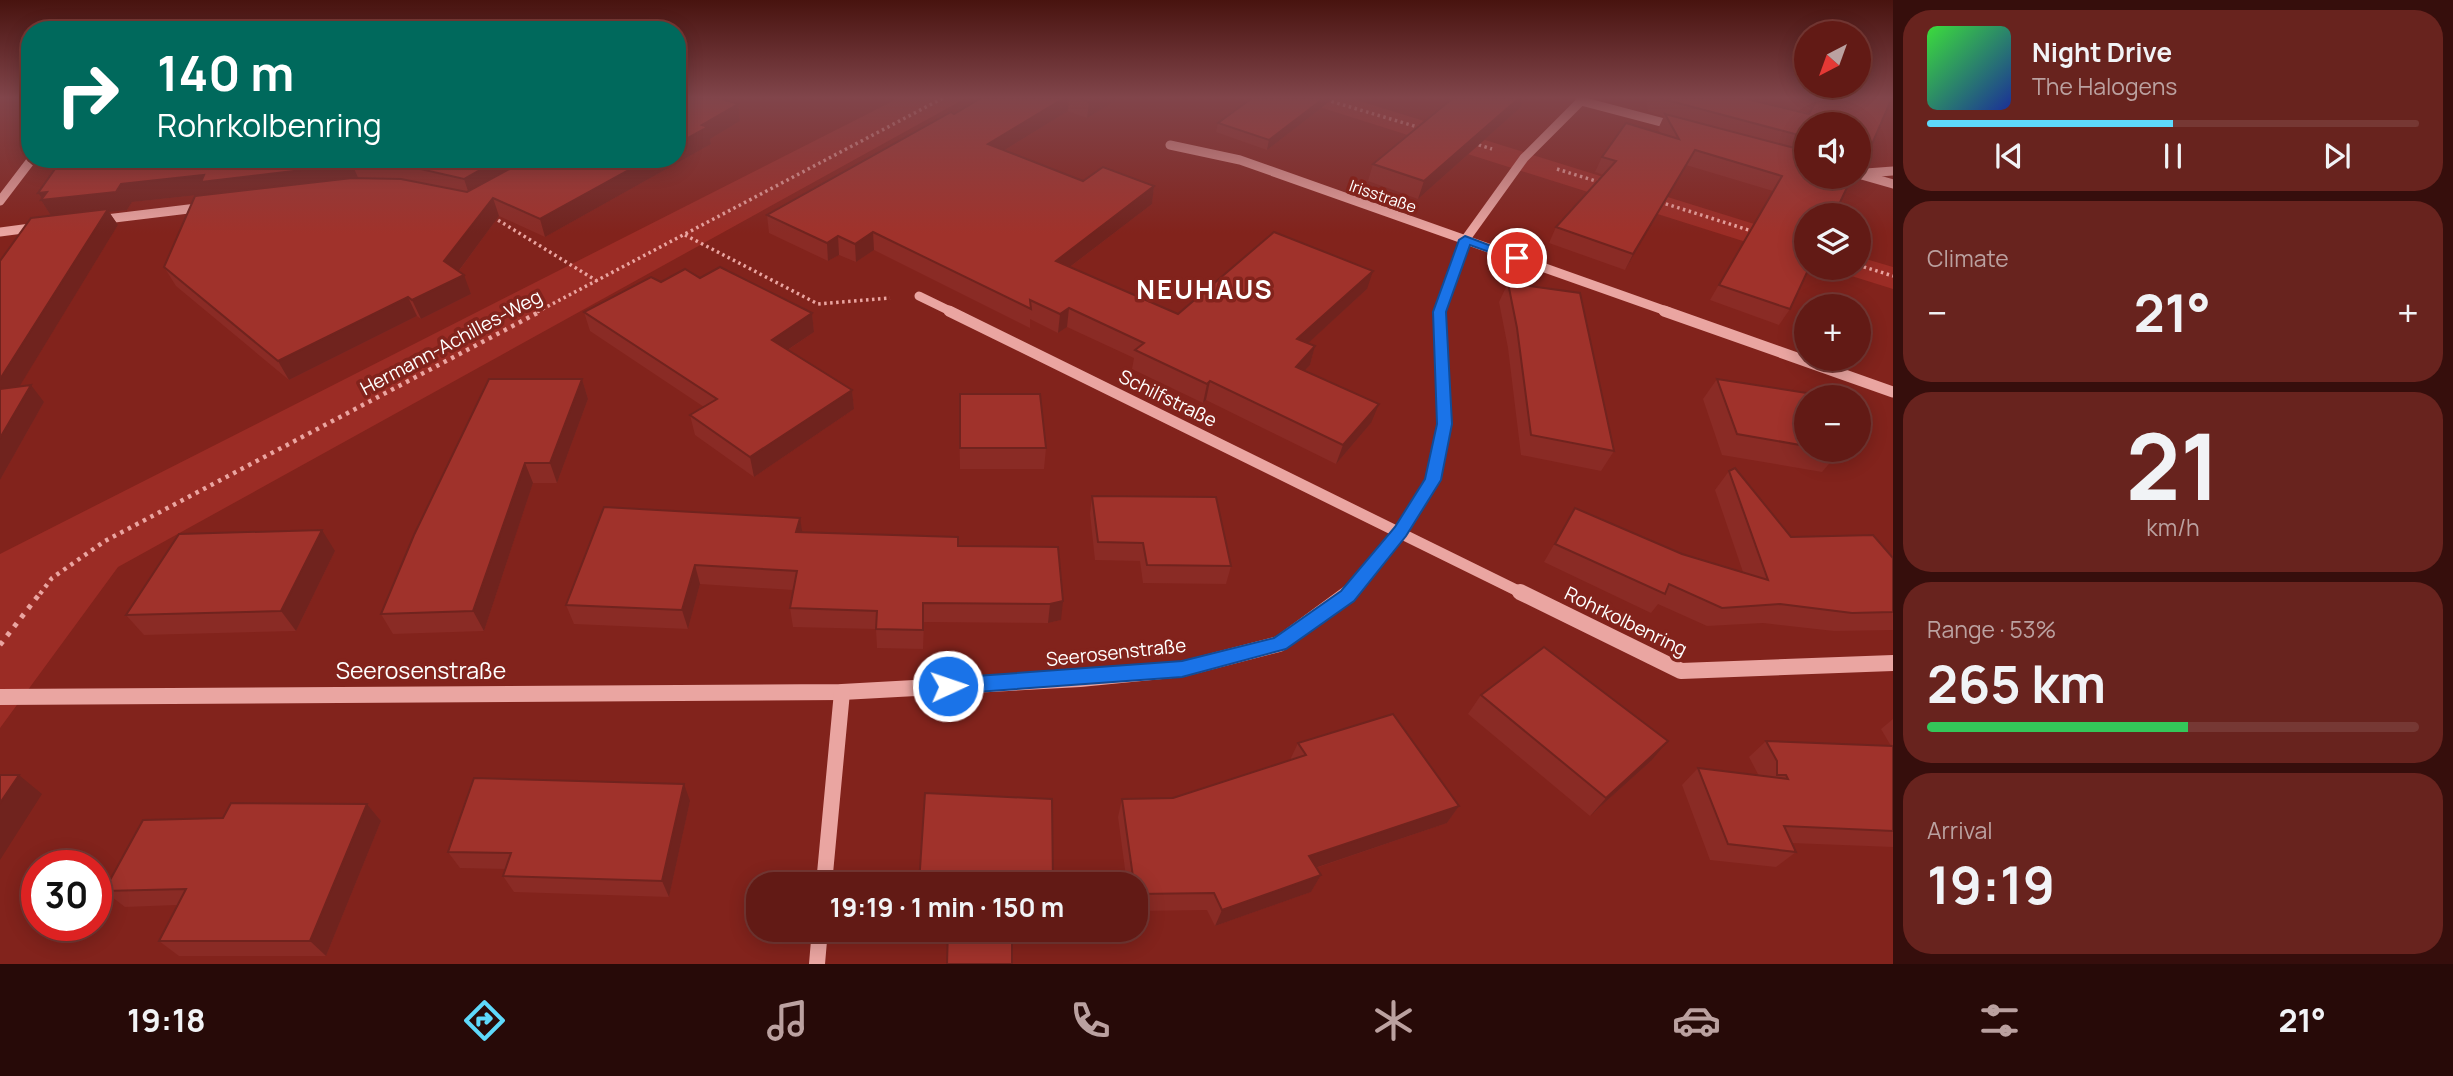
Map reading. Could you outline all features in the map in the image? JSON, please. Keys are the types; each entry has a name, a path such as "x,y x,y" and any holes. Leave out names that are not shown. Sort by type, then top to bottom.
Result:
{"street":[{"name":"Seerosenstraße","path":"0,697 842,692 1182,669 1279,644 1347,596 1401,532 1433,480 1445,424 1440,312 1465,240 1524,158 1539,143"},
{"name":"Irisstraße","path":"1170,145 1240,160 1465,240"},
{"path":"0,201 25,168"},
{"path":"1871,173 1893,171"},
{"path":"1871,178 1893,184"},
{"path":"83,222 221,205"},
{"path":"0,232 55,225"},
{"path":"1465,240 1893,392"},
{"name":"Schilfstraße","path":"919,296 1401,532"},
{"name":"Rohrkolbenring","path":"1401,532 1681,671 1893,663"},
{"path":"825,872 842,692"},
{"path":"817,964 819,942"}],"path":[{"name":"Hermann-Achilles-Weg","path":"0,645 52,578 105,541 858,143"},
{"path":"1473,143 1614,187"},
{"path":"1652,199 1755,232"},
{"path":"482,211 597,281"},
{"path":"685,235 818,304 919,296"},
{"path":"1871,269 1893,276"}],"shaded area":[{"path":"810,143 885,143 118,567 0,728 0,554"},
{"path":"1433,143 1494,143 1794,236 1794,257"},
{"path":"1871,261 1893,267 1893,289 1864,280 1871,280"}],"building":[{"path":"896,143 990,143 1083,181 1103,167 1154,186 1056,261 1178,314 1274,232 1373,271 1297,339 1315,346 1296,367 1379,404 1343,445 1210,381 1207,384 1135,350 1144,343 1069,308 1060,314 1030,300 1031,309 873,232 855,244 838,236 827,243 767,215"},
{"path":"1398,143 1468,143 1424,181 1373,164"},
{"path":"1612,143 1775,143 1794,148 1794,189 1846,189 1840,203 1794,203 1794,280 1803,280 1797,294 1794,294 1790,309 1719,285 1782,176 1695,150 1633,254 1556,227 1616,161 1602,157"},
{"path":"56,168 318,168 201,182 204,175 121,184 116,192 41,200 47,192 38,193"},
{"path":"416,168 483,168 464,179"},
{"path":"511,168 633,168 540,219 493,198 444,261 464,275 412,300 408,297 278,361 164,267 195,196 352,178 401,179 467,192"},
{"path":"108,209 0,379 0,261 31,218"},
{"path":"720,267 812,313 772,340 852,390 750,457 690,415 717,399 584,312 651,277 661,282 685,269 700,278"},
{"path":"1508,283 1580,293 1614,451 1531,435 1517,328"},
{"path":"489,379 582,379 550,463 525,463 473,611 381,614 414,535"},
{"path":"1717,379 1794,391 1794,444 1737,434"},
{"path":"31,385 0,438 0,389"},
{"path":"960,394 1040,394 1046,448 960,448"},
{"path":"1735,468 1791,537 1873,535 1893,558 1893,612 1852,613 1780,604 1722,608 1669,584 1665,594 1555,544 1575,508 1682,554 1768,580 1729,471"},
{"path":"1092,496 1216,497 1231,566 1147,565 1143,543 1098,542"},
{"path":"604,507 800,518 796,532 958,537 958,546 1058,547 1063,601 1050,604 923,603 923,630 876,629 877,611 790,608 797,571 695,565 682,610 566,605"},
{"path":"322,530 281,611 126,615 179,534"},
{"path":"1544,647 1668,741 1606,798 1481,695"},
{"path":"1393,714 1459,806 1309,856 1321,875 1222,910 1214,893 1148,894 1148,872 1132,872 1122,799 1173,798 1306,755 1298,743"},
{"path":"1766,741 1893,746 1893,831 1784,826 1796,852 1728,844 1698,768 1788,779 1786,775 1777,775 1777,761"},
{"path":"0,775 19,775 0,803"},
{"path":"474,778 684,784 662,881 503,876 511,853 448,852"},
{"path":"925,793 1052,799 1053,872 920,872"},
{"path":"231,803 367,804 310,941 159,941 186,889 112,891 112,876 143,820 223,818"},
{"path":"948,942 1012,942 1012,964 947,964"}],"district":[{"name":"NEUHAUS","path":"1205,289"}],"route":[{"path":"948,686 1182,669 1279,644 1347,596 1401,532 1433,480 1445,424 1440,312 1452,271 1465,240 1517,258"}]}
